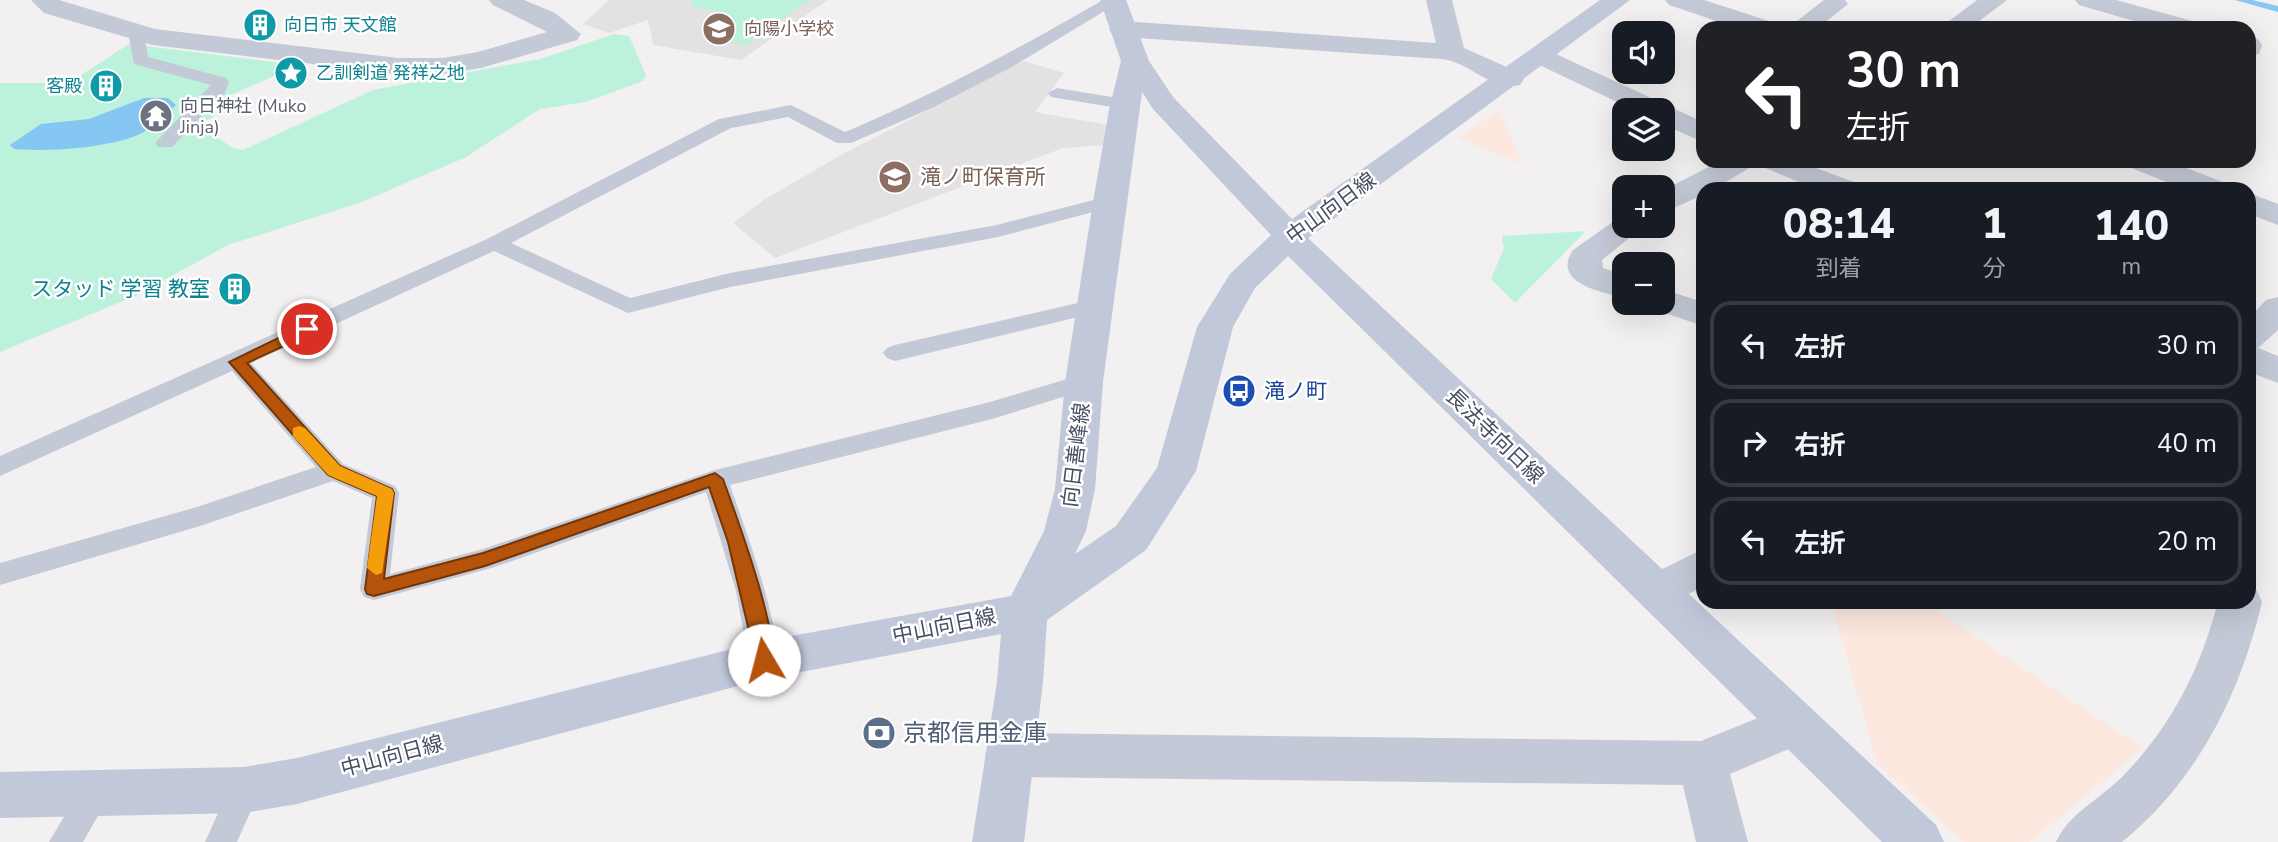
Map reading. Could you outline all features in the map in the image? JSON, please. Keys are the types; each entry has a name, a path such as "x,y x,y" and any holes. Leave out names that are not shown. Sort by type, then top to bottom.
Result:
{"main road":[{"name":"長法寺向日線","path":"1113,0 1135,61 1163,103 1279,223 1288,237 1795,724 1898,834"},
{"name":"中山向日線","path":"0,795 244,790 297,781 764,660 1025,611 1131,538 1176,471 1216,327 1242,282 1288,237 1543,56 1617,0"},
{"name":"向日善峰線","path":"998,842 1020,682 1025,611 1065,531 1075,489 1084,382 1124,104 1135,61"}],"street":[{"path":"44,0 53,8 136,32 325,58 443,66 481,60 568,34 546,19 502,0"},
{"path":"1439,0 1452,52"},
{"path":"1678,0 1742,21"},
{"path":"1966,21 1994,0"},
{"path":"2088,0 2162,21"},
{"path":"1811,21 1835,4"},
{"path":"1122,29 1452,52 1510,79"},
{"path":"1543,56 1631,98"},
{"path":"1675,119 1696,130"},
{"path":"1703,182 1730,168"},
{"path":"1788,168 1824,182"},
{"path":"2158,168 2194,182"},
{"path":"1675,197 1696,186"},
{"path":"2256,206 2278,215"},
{"path":"1612,238 1585,257 1586,274 1612,283"},
{"path":"1675,305 1696,312"},
{"path":"2256,331 2278,307"},
{"path":"2256,361 2278,370"},
{"path":"1657,591 1696,570"},
{"path":"2082,842 2150,783 2193,726 2223,667 2239,609"},
{"path":"1009,755 1702,762 1795,724"},
{"path":"1702,762 1722,842"}],"lane":[{"path":"0,467 237,362 494,243 726,123 790,111 844,139 972,81 1113,0"},
{"path":"136,32 140,60 220,82 219,89 165,143"},
{"path":"1058,93 1124,104"},
{"path":"494,243 628,306 730,280 998,231 1110,202"},
{"path":"895,353 1095,306"},
{"path":"237,362 334,471 386,493 374,589 485,559 715,479 952,421 1084,382"},
{"path":"0,574 200,516 334,471"},
{"path":"715,479 760,629 764,660"},
{"path":"221,842 244,790"},
{"path":"65,842 95,793"}],"shaded area":[{"name":"向陽小学校","path":"609,0 828,0 741,60 653,45 648,20 609,33 583,24"},
{"name":"滝ノ町保育所","path":"1024,61 1064,73 1035,112 1108,125 1104,145 1063,148 775,258 733,223 765,199 843,154"},
{"path":"1499,110 1523,165 1459,138"},
{"path":"1833,609 1934,609 2143,748 2030,842 1964,842 1877,763"}],"green space":[{"path":"692,0 809,0 745,46 733,43 715,11 693,7"},
{"path":"614,34 629,36 646,75 643,81 586,102 540,109 466,157 362,202 228,245 135,296 0,352 0,83 57,83 55,92 129,44 299,65 217,101 215,116 197,125 233,148 243,150 373,90 540,59"},
{"path":"1586,231 1515,303 1491,279 1504,248 1502,236"}],"water":[{"path":"144,98 168,98 176,105 151,127 129,138 62,149 14,149 10,145 41,124 89,119"}],"waterway":[{"path":"2240,0 2278,9"}],"slow traffic":[{"path":"299,432 334,471 386,493 376,568"}],"place":[{"name":"向日市 天文館","path":"260,25"},
{"name":"向陽小学校","path":"719,29"},
{"name":"乙訓剣道 発祥之地","path":"291,73"},
{"name":"客殿","path":"106,86"},
{"name":"向日神社 (Muko Jinja)","path":"156,116"},
{"name":"滝ノ町保育所","path":"895,177"},
{"name":"スタッド 学習 教室","path":"235,289"},
{"name":"滝ノ町","path":"1239,391"},
{"name":"京都信用金庫","path":"879,733"}],"route":[{"path":"307,329 237,362 334,471 386,493 374,589 485,559 715,479 760,629 764,660"}]}
